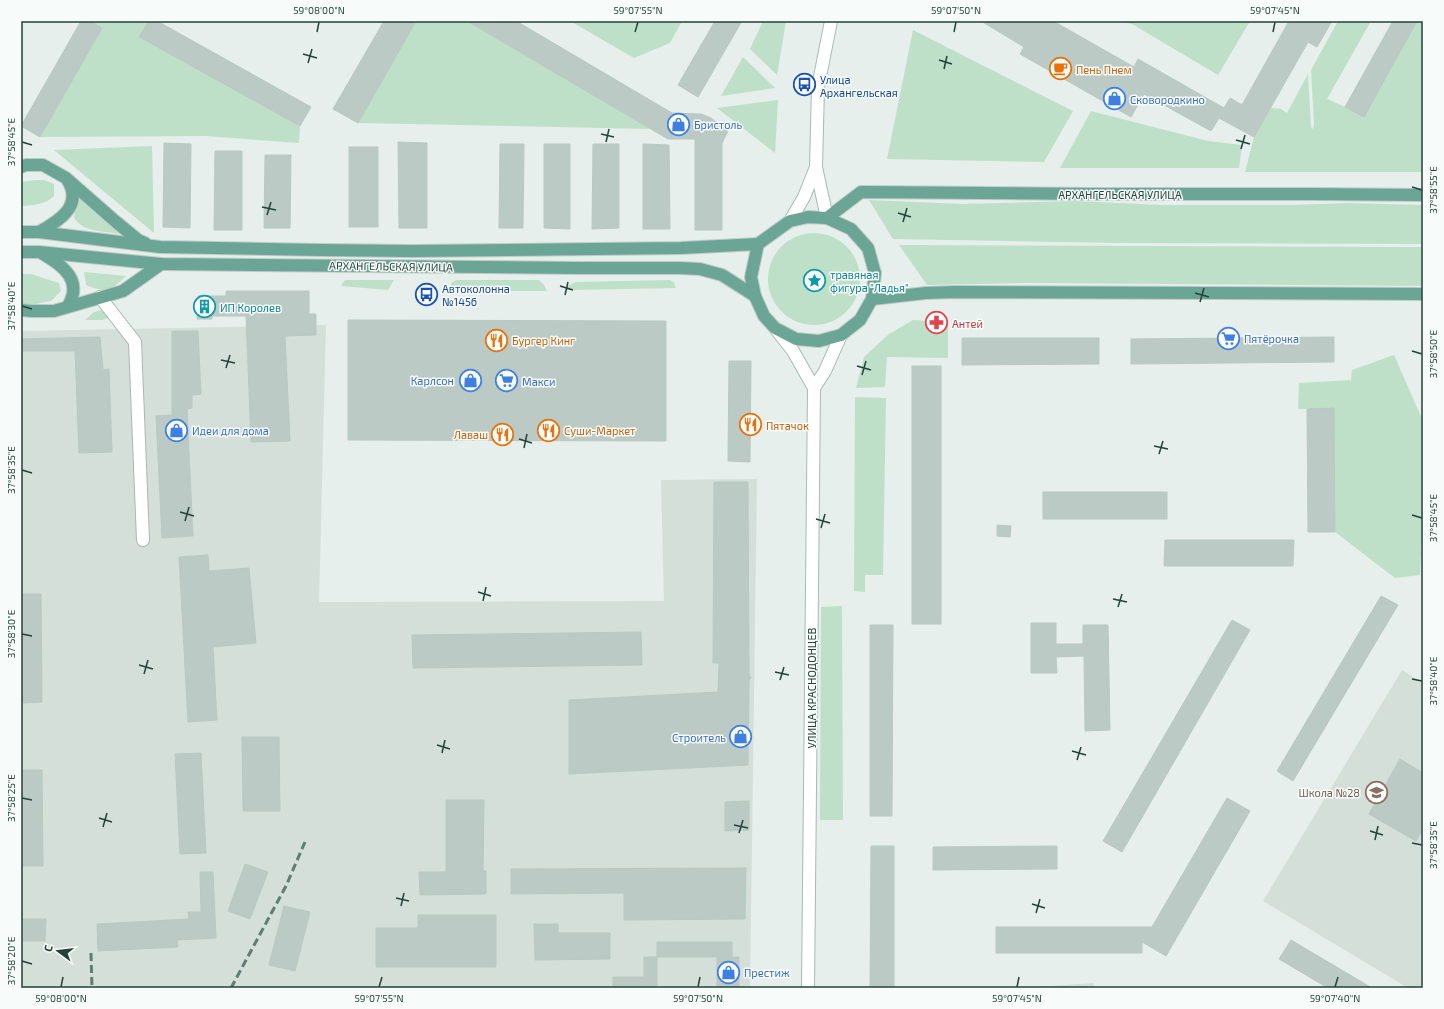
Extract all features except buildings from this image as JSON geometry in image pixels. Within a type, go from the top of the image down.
[{"type":"main road","points":[[827,218],[816,167],[818,87],[831,21]]},
{"type":"main road","points":[[21,167],[26,165],[43,165],[66,178],[138,240],[160,247]]},
{"type":"main road","points":[[790,221],[804,197],[816,167]]},
{"type":"main road","points":[[39,232],[54,224],[64,216],[70,206],[72,191],[66,178]]},
{"type":"main road","name":"АРХАНГЕЛЬСКАЯ УЛИЦА","points":[[827,218],[861,192],[1423,195]]},
{"type":"main road","points":[[808,217],[827,218],[851,229],[868,248],[875,273],[872,299],[860,320],[841,335],[818,341],[796,339],[775,328],[764,316],[755,296],[751,277],[758,244],[790,221],[808,217]]},
{"type":"main road","name":"АРХАНГЕЛЬСКАЯ УЛИЦА","points":[[21,232],[39,232],[160,247],[412,251],[681,248],[758,244]]},
{"type":"main road","name":"АРХАНГЕЛЬСКАЯ УЛИЦА","points":[[21,252],[39,252],[161,264],[700,269],[722,275],[755,296]]},
{"type":"main road","points":[[39,252],[59,262],[68,271],[74,289],[72,299],[68,306]]},
{"type":"main road","points":[[21,310],[54,310],[123,291],[161,264]]},
{"type":"main road","points":[[872,299],[926,293],[955,292],[1423,294]]},
{"type":"main road","points":[[100,297],[135,342],[143,540]]},
{"type":"main road","name":"УЛИЦА КРАСНОДОНЦЕВ","points":[[775,328],[794,351],[814,388],[808,988]]},
{"type":"main road","points":[[814,388],[825,371],[841,335]]},
{"type":"shaded area","points":[[326,325],[319,602],[664,601],[661,480],[757,479],[750,988],[21,988],[21,331]]},
{"type":"shaded area","name":"Школа №28","points":[[1402,670],[1423,683],[1423,988],[1408,988],[1263,901]]},
{"type":"shaded area","points":[[1094,983],[1093,988],[1020,988]]},
{"type":"green space","points":[[90,21],[149,21],[140,38],[300,126],[299,143],[205,136],[40,137],[102,28]]},
{"type":"green space","points":[[416,21],[467,21],[652,129],[358,123]]},
{"type":"green space","points":[[570,21],[682,21],[670,43],[634,58]]},
{"type":"green space","points":[[763,21],[786,21],[777,75],[750,49]]},
{"type":"green space","points":[[1116,21],[1250,21],[1218,75],[1132,24]]},
{"type":"green space","points":[[1338,21],[1371,21],[1327,99],[1364,117],[1417,21],[1423,21],[1423,172],[1245,172],[1254,137],[1271,108],[1281,109],[1287,113],[1308,74],[1311,127],[1313,129],[1314,123],[1311,70]]},
{"type":"green space","points":[[913,30],[1073,111],[1044,162],[887,159]]},
{"type":"green space","points":[[743,57],[775,88],[721,96]]},
{"type":"green space","points":[[778,100],[775,153],[717,108]]},
{"type":"green space","points":[[1091,111],[1208,141],[1242,145],[1239,168],[1060,168]]},
{"type":"green space","points":[[152,146],[154,233],[54,150]]},
{"type":"green space","points":[[45,180],[54,184],[54,196],[43,203],[21,206],[21,182]]},
{"type":"green space","points":[[79,196],[119,234],[87,228],[77,222],[74,217]]},
{"type":"green space","points":[[869,200],[962,204],[1075,201],[1161,205],[1292,205],[1347,203],[1423,205],[1423,244],[1119,243],[893,239]]},
{"type":"green space","points":[[814,233],[832,237],[846,247],[856,261],[860,279],[856,297],[846,311],[832,321],[814,325],[796,321],[782,311],[772,297],[768,279],[772,261],[782,247],[796,237]]},
{"type":"green space","points":[[899,245],[1423,247],[1423,286],[1029,283],[927,285]]},
{"type":"green space","points":[[84,272],[126,276],[116,285],[104,290],[86,285]]},
{"type":"green space","points":[[21,274],[31,274],[59,283],[61,291],[51,301],[30,305],[21,304]]},
{"type":"green space","points":[[345,280],[394,280],[388,290],[341,286]]},
{"type":"green space","points":[[456,280],[539,280],[547,291],[451,291],[451,283]]},
{"type":"green space","points":[[670,280],[674,283],[676,288],[566,290],[568,286],[575,282]]},
{"type":"green space","points":[[102,310],[109,318],[102,320],[85,320],[94,312]]},
{"type":"green space","points":[[913,320],[948,322],[948,358],[887,357],[885,387],[856,388],[864,357],[889,334]]},
{"type":"green space","points":[[1394,355],[1423,421],[1423,514],[1420,575],[1395,578],[1335,532],[1334,409],[1298,409],[1299,383],[1351,380],[1352,370]]},
{"type":"green space","points":[[855,397],[886,398],[883,575],[865,575],[865,592],[854,591]]},
{"type":"green space","points":[[842,606],[843,820],[820,820],[821,607]]},
{"type":"railway","points":[[231,988],[286,886],[305,842]]},
{"type":"railway","points":[[91,953],[92,988]]},
{"type":"place","name":"Пень Пнем","points":[[1061,69]]},
{"type":"place","name":"Улица Архангельская","points":[[804,85]]},
{"type":"place","name":"Сковородкино","points":[[1115,99]]},
{"type":"place","name":"Бристоль","points":[[678,124]]},
{"type":"place","name":"травяная фигура \"Ладья\"","points":[[814,280]]},
{"type":"place","name":"Автоколонна №1456","points":[[426,294]]},
{"type":"place","name":"ИП Королев","points":[[205,307]]},
{"type":"place","name":"Антей","points":[[936,323]]},
{"type":"place","name":"Пятёрочка","points":[[1229,338]]},
{"type":"place","name":"Бургер Кинг","points":[[496,340]]},
{"type":"place","name":"Карлсон","points":[[470,380]]},
{"type":"place","name":"Макси","points":[[507,381]]},
{"type":"place","name":"Пятачок","points":[[751,425]]},
{"type":"place","name":"Идеи для дома","points":[[176,430]]},
{"type":"place","name":"Суши-Маркет","points":[[548,430]]},
{"type":"place","name":"Лаваш","points":[[503,434]]},
{"type":"place","name":"Строитель","points":[[741,737]]},
{"type":"place","name":"Школа №28","points":[[1376,792]]},
{"type":"place","name":"Престиж","points":[[728,972]]}]
